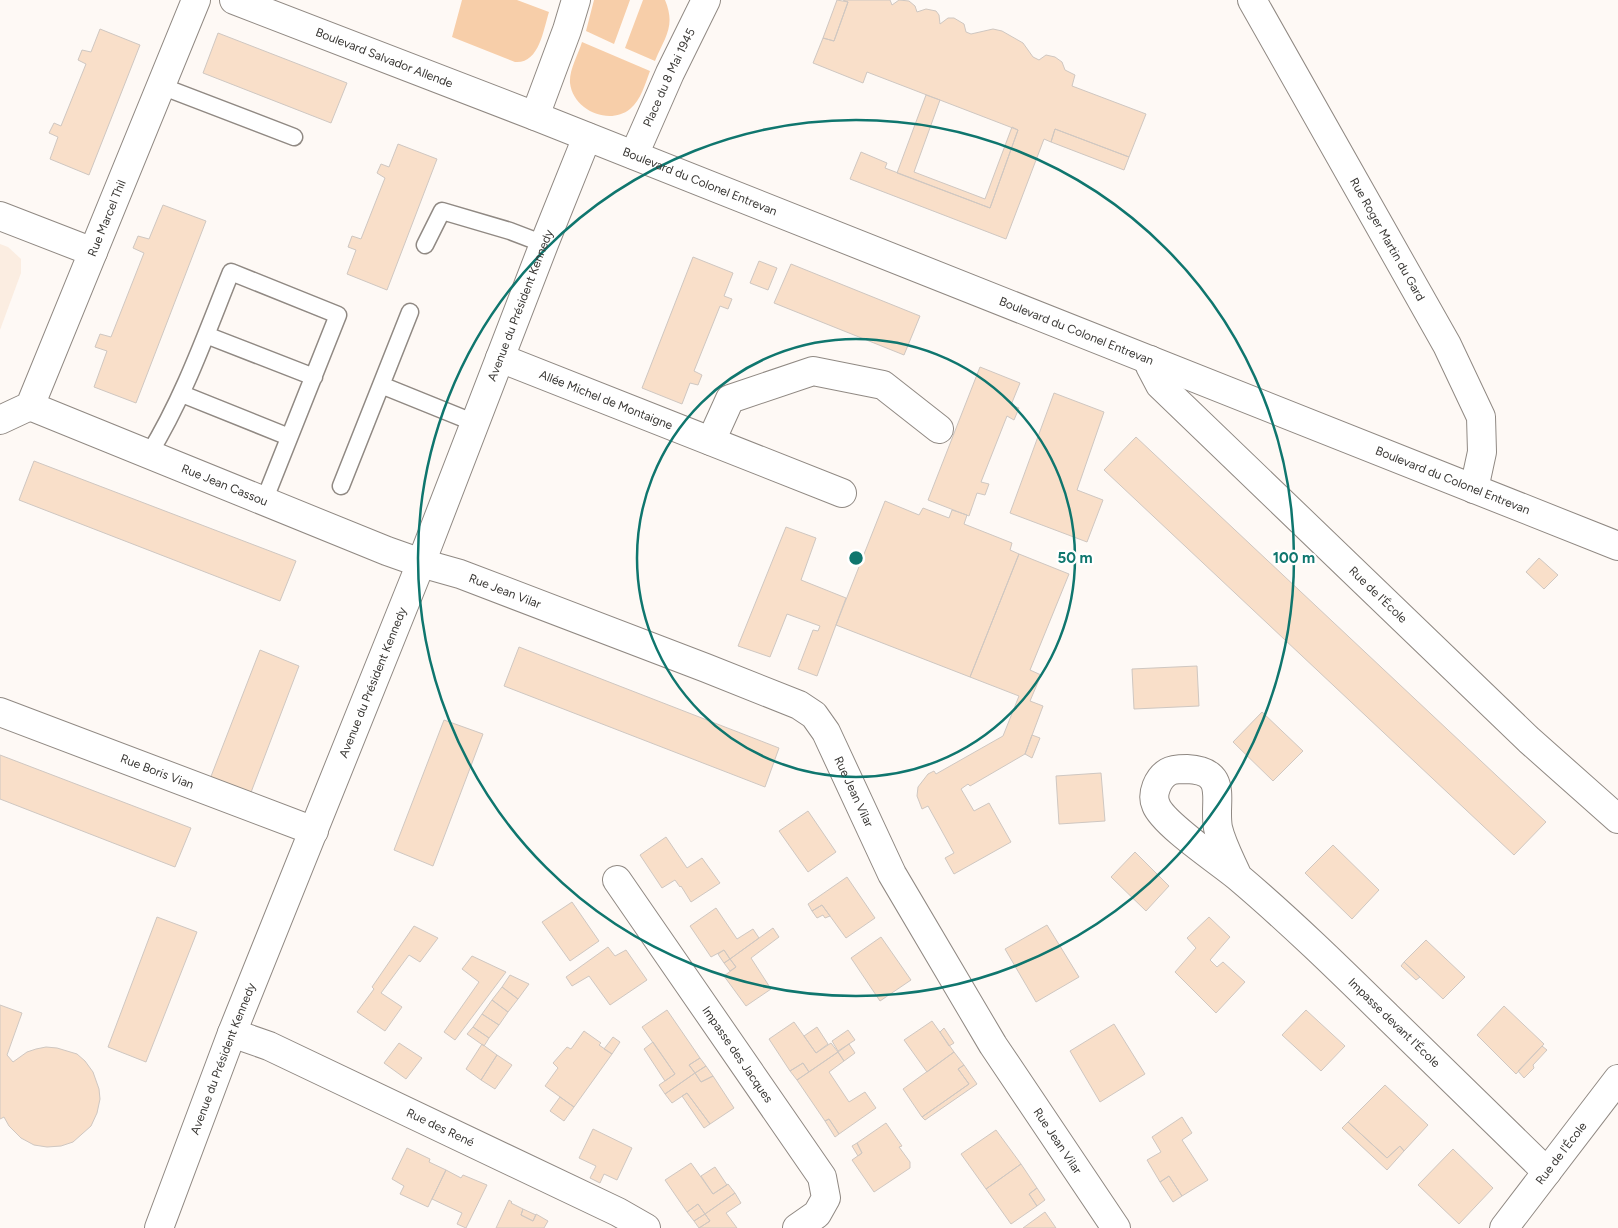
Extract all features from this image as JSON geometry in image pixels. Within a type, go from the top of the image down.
[{"type":"street","name":"Rue Marcel Thil","points":[[30,406],[196,0]]},
{"type":"street","name":"Boulevard Salvador Allende","points":[[234,0],[535,116]]},
{"type":"street","points":[[535,116],[568,30],[576,0]]},
{"type":"street","name":"Place du 8 Mai 1945","points":[[634,155],[670,73],[706,0]]},
{"type":"street","name":"Rue Roger Martin du Gard","points":[[1252,0],[1447,345],[1481,417],[1482,452],[1474,489]]},
{"type":"street","name":"Boulevard du Colonel Entrevan","points":[[535,116],[1618,546]]},
{"type":"street","name":"Avenue du Président Kennedy","points":[[159,1228],[232,1034],[421,563],[587,137]]},
{"type":"street","points":[[0,216],[93,252]]},
{"type":"street","name":"Allée Michel de Montaigne","points":[[500,358],[842,493]]},
{"type":"street","name":"Rue de l'École","points":[[1150,360],[1150,366],[1160,385],[1529,740],[1618,820]]},
{"type":"street","points":[[711,441],[730,399],[813,371],[884,385],[939,429]]},
{"type":"street","points":[[0,420],[30,406]]},
{"type":"street","name":"Rue Jean Cassou","points":[[30,406],[387,551],[421,563]]},
{"type":"street","name":"Rue Jean Vilar","points":[[421,563],[460,574],[696,664],[799,705],[814,716],[826,732],[892,874],[993,1045],[1116,1228]]},
{"type":"street","name":"Rue Boris Vian","points":[[0,712],[314,831]]},
{"type":"street","name":"Impasse devant l'École","points":[[1238,877],[1343,973],[1547,1172]]},
{"type":"street","name":"Impasse des Jacques","points":[[618,880],[822,1177],[826,1198],[817,1214],[797,1228]]},
{"type":"street","name":"Rue des René","points":[[232,1034],[269,1046],[618,1212],[646,1228]]},
{"type":"street","name":"Rue de l'École","points":[[1504,1228],[1618,1078]]},
{"type":"lane","points":[[161,86],[294,137]]},
{"type":"lane","points":[[425,245],[442,211],[510,231],[544,244]]},
{"type":"lane","points":[[150,454],[182,394],[231,272],[338,315],[264,501]]},
{"type":"lane","points":[[341,486],[410,312]]},
{"type":"lane","points":[[206,335],[314,376]]},
{"type":"lane","points":[[381,385],[475,423]]},
{"type":"lane","points":[[182,394],[289,437]]},
{"type":"shaded area","points":[[462,0],[517,0],[549,12],[542,37],[535,52],[530,58],[515,62],[452,37]]},
{"type":"shaded area","points":[[594,0],[630,0],[614,44],[586,31]]},
{"type":"shaded area","points":[[643,0],[665,0],[668,9],[668,31],[655,61],[625,48]]},
{"type":"shaded area","points":[[582,42],[650,71],[640,96],[630,109],[622,114],[603,115],[585,108],[578,101],[573,93],[570,78]]},
{"type":"shaded area","points":[[0,244],[8,247],[21,259],[21,273],[0,330]]},
{"type":"building","points":[[837,0],[848,2],[834,41],[823,38]]},
{"type":"building","points":[[843,0],[890,0],[892,5],[899,0],[909,1],[915,6],[917,12],[926,9],[936,11],[939,15],[940,24],[948,18],[954,18],[964,24],[966,32],[971,34],[993,29],[1002,31],[1023,43],[1033,57],[1039,60],[1046,55],[1055,57],[1062,62],[1065,70],[1075,75],[1072,86],[1146,114],[1129,157],[1055,129],[1051,142],[1044,139],[1006,239],[850,179],[861,152],[887,163],[885,168],[990,208],[1018,130],[867,72],[863,83],[813,63],[823,38],[834,41],[848,2]]},
{"type":"building","points":[[100,29],[140,45],[89,175],[50,159],[58,137],[49,133],[54,123],[61,126],[86,64],[78,60],[82,50],[91,52]]},
{"type":"building","points":[[218,33],[347,83],[331,123],[203,73]]},
{"type":"building","points":[[926,95],[940,100],[914,172],[985,199],[1012,127],[1018,130],[990,208],[897,173]]},
{"type":"building","points":[[1055,129],[1129,157],[1124,170],[1051,142]]},
{"type":"building","points":[[398,144],[437,159],[387,290],[347,274],[356,250],[348,247],[352,236],[361,239],[385,178],[377,173],[381,164],[389,167]]},
{"type":"building","points":[[163,205],[206,221],[136,403],[94,387],[107,351],[95,347],[100,334],[111,337],[144,253],[133,248],[138,236],[149,239]]},
{"type":"building","points":[[693,257],[733,273],[724,296],[732,299],[728,309],[720,306],[694,371],[702,375],[698,385],[690,383],[682,404],[642,388]]},
{"type":"building","points":[[759,261],[777,268],[768,290],[750,283]]},
{"type":"building","points":[[791,264],[920,316],[904,355],[774,303]]},
{"type":"building","points":[[980,367],[1020,383],[1011,405],[1019,408],[1014,420],[1007,416],[981,482],[989,484],[985,495],[977,493],[969,516],[928,500]]},
{"type":"building","points":[[1054,393],[1104,412],[1077,490],[1103,500],[1087,542],[1010,513]]},
{"type":"building","points":[[1136,437],[1546,822],[1514,855],[1104,470]]},
{"type":"building","points":[[34,461],[296,561],[280,601],[19,500]]},
{"type":"building","points":[[885,501],[919,515],[923,508],[949,518],[952,510],[967,515],[964,524],[1012,543],[1010,550],[1019,554],[970,677],[836,625]]},
{"type":"building","points":[[786,527],[816,538],[801,580],[846,598],[817,676],[798,669],[813,630],[818,631],[820,626],[787,614],[770,657],[738,646]]},
{"type":"building","points":[[1019,554],[1069,574],[1030,670],[1041,675],[1030,701],[1043,706],[1025,754],[970,786],[968,784],[961,789],[974,811],[989,803],[1011,842],[954,874],[945,858],[954,853],[928,806],[922,809],[917,796],[918,787],[928,774],[934,771],[936,774],[1003,736],[1019,696],[970,677]]},
{"type":"building","points":[[1539,558],[1558,575],[1544,589],[1526,572]]},
{"type":"building","points":[[519,647],[779,748],[765,787],[504,686]]},
{"type":"building","points":[[260,650],[299,666],[250,795],[210,779]]},
{"type":"building","points":[[1197,666],[1199,706],[1134,709],[1132,669]]},
{"type":"building","points":[[1262,712],[1303,751],[1273,781],[1233,742]]},
{"type":"building","points":[[444,720],[483,734],[433,866],[394,850]]},
{"type":"building","points":[[1032,735],[1040,738],[1032,758],[1025,754]]},
{"type":"building","points":[[0,755],[191,828],[175,867],[0,799]]},
{"type":"building","points":[[1101,773],[1105,821],[1059,824],[1056,776]]},
{"type":"building","points":[[808,811],[836,852],[808,872],[779,831]]},
{"type":"building","points":[[666,837],[687,868],[702,858],[720,883],[691,902],[675,880],[662,888],[640,855]]},
{"type":"building","points":[[1333,845],[1379,890],[1352,919],[1305,873]]},
{"type":"building","points":[[1135,852],[1169,886],[1146,911],[1111,877]]},
{"type":"building","points":[[847,877],[875,918],[846,938],[822,905],[812,911],[808,904]]},
{"type":"building","points":[[572,902],[599,941],[570,961],[542,922]]},
{"type":"building","points":[[822,905],[830,916],[825,918],[823,915],[817,918],[812,911]]},
{"type":"building","points":[[716,908],[737,939],[753,929],[759,938],[730,959],[724,950],[711,957],[690,926]]},
{"type":"building","points":[[157,917],[197,932],[146,1062],[108,1047]]},
{"type":"building","points":[[1209,917],[1230,937],[1210,960],[1217,967],[1223,962],[1245,982],[1216,1013],[1175,972],[1196,948],[1187,938]]},
{"type":"building","points":[[1047,925],[1079,977],[1036,1002],[1005,949]]},
{"type":"building","points":[[414,926],[438,938],[420,962],[409,955],[381,993],[402,1007],[385,1031],[357,1012]]},
{"type":"building","points":[[773,928],[779,937],[751,958],[771,989],[746,1006],[724,976],[736,967],[730,959]]},
{"type":"building","points":[[881,937],[911,980],[880,1001],[851,958]]},
{"type":"building","points":[[1426,940],[1465,977],[1443,999],[1404,962]]},
{"type":"building","points":[[608,947],[615,956],[626,950],[647,980],[610,1005],[589,976],[572,986],[566,977]]},
{"type":"building","points":[[724,950],[730,959],[724,963],[718,954]]},
{"type":"building","points":[[472,956],[506,972],[455,1040],[444,1032],[479,982],[462,969]]},
{"type":"building","points":[[730,959],[736,967],[730,971],[724,963]]},
{"type":"building","points":[[1404,962],[1420,977],[1416,980],[1401,966]]},
{"type":"building","points":[[510,975],[529,984],[518,999],[502,987]]},
{"type":"building","points":[[502,987],[518,999],[508,1012],[492,1000]]},
{"type":"building","points":[[492,1000],[508,1012],[499,1025],[482,1014]]},
{"type":"building","points":[[0,1005],[22,1013],[7,1055],[13,1062],[27,1052],[36,1049],[46,1047],[57,1048],[77,1054],[93,1072],[99,1089],[100,1099],[97,1113],[91,1126],[73,1142],[61,1146],[47,1147],[34,1145],[21,1138],[9,1126],[4,1117],[0,1119]]},
{"type":"building","points":[[1504,1006],[1544,1044],[1516,1074],[1477,1035]]},
{"type":"building","points":[[667,1010],[700,1058],[689,1065],[695,1073],[665,1094],[659,1085],[675,1074],[642,1027]]},
{"type":"building","points":[[1306,1010],[1345,1046],[1321,1071],[1282,1035]]},
{"type":"building","points":[[482,1014],[499,1025],[489,1038],[473,1027]]},
{"type":"building","points":[[932,1021],[954,1052],[927,1072],[904,1040]]},
{"type":"building","points":[[794,1022],[816,1053],[831,1043],[838,1052],[809,1072],[803,1063],[790,1071],[769,1039]]},
{"type":"building","points":[[1114,1024],[1145,1074],[1100,1102],[1070,1051]]},
{"type":"building","points":[[473,1027],[489,1038],[484,1046],[467,1034]]},
{"type":"building","points":[[817,1027],[828,1044],[816,1053],[804,1036]]},
{"type":"building","points":[[944,1028],[954,1043],[949,1046],[940,1032]]},
{"type":"building","points":[[848,1030],[855,1040],[838,1051],[832,1041]]},
{"type":"building","points":[[584,1031],[601,1043],[599,1045],[612,1054],[574,1107],[545,1086],[558,1068],[553,1063],[567,1047],[571,1049]]},
{"type":"building","points":[[613,1037],[620,1042],[612,1054],[604,1049]]},
{"type":"building","points":[[653,1042],[675,1074],[665,1081],[644,1049]]},
{"type":"building","points":[[399,1043],[422,1058],[406,1079],[384,1063]]},
{"type":"building","points":[[482,1044],[497,1055],[481,1080],[466,1069]]},
{"type":"building","points":[[849,1044],[855,1053],[844,1061],[838,1052]]},
{"type":"building","points":[[1542,1046],[1547,1050],[1524,1078],[1518,1071]]},
{"type":"building","points":[[838,1052],[844,1061],[829,1072],[849,1102],[865,1092],[876,1108],[839,1134],[829,1119],[825,1121],[797,1080]]},
{"type":"building","points":[[954,1052],[964,1065],[958,1069],[969,1084],[922,1117],[903,1089]]},
{"type":"building","points":[[497,1055],[512,1065],[495,1089],[481,1080]]},
{"type":"building","points":[[700,1058],[706,1066],[695,1073],[689,1065]]},
{"type":"building","points":[[803,1063],[809,1072],[797,1080],[790,1071]]},
{"type":"building","points":[[964,1065],[977,1084],[925,1120],[922,1117],[969,1084],[958,1069]]},
{"type":"building","points":[[706,1066],[713,1076],[701,1082],[695,1073]]},
{"type":"building","points":[[695,1073],[701,1082],[713,1076],[734,1108],[710,1124],[687,1093],[672,1103],[665,1094]]},
{"type":"building","points":[[1385,1085],[1428,1125],[1404,1151],[1400,1146],[1387,1158],[1348,1122]]},
{"type":"building","points":[[687,1093],[710,1124],[704,1128],[682,1096]]},
{"type":"building","points":[[560,1097],[574,1107],[564,1121],[550,1111]]},
{"type":"building","points":[[1182,1117],[1192,1133],[1182,1140],[1208,1180],[1182,1196],[1169,1176],[1160,1182],[1147,1160],[1161,1152],[1152,1137]]},
{"type":"building","points":[[829,1119],[839,1134],[835,1137],[825,1121]]},
{"type":"building","points":[[1348,1122],[1387,1158],[1400,1146],[1404,1151],[1387,1170],[1342,1128]]},
{"type":"building","points":[[886,1123],[902,1146],[899,1147],[910,1162],[910,1168],[874,1192],[852,1160],[862,1153],[857,1143]]},
{"type":"building","points":[[593,1129],[632,1148],[617,1180],[604,1174],[600,1183],[590,1178],[596,1166],[579,1158]]},
{"type":"building","points":[[996,1130],[1021,1164],[986,1189],[961,1154]]},
{"type":"building","points":[[857,1143],[862,1153],[858,1156],[852,1146]]},
{"type":"building","points":[[407,1148],[430,1159],[429,1162],[446,1170],[428,1207],[400,1194],[404,1186],[392,1179]]},
{"type":"building","points":[[1453,1149],[1493,1188],[1459,1224],[1418,1185]]},
{"type":"building","points":[[691,1163],[713,1194],[728,1184],[735,1193],[705,1214],[698,1204],[687,1212],[665,1180]]},
{"type":"building","points":[[1021,1164],[1037,1188],[1029,1194],[1037,1206],[1011,1224],[986,1189]]},
{"type":"building","points":[[715,1167],[727,1185],[713,1194],[701,1176]]},
{"type":"building","points":[[446,1170],[461,1178],[463,1175],[487,1185],[466,1228],[457,1224],[462,1213],[432,1199]]},
{"type":"building","points":[[1169,1176],[1182,1196],[1173,1202],[1160,1182]]},
{"type":"building","points":[[1037,1188],[1045,1200],[1037,1206],[1029,1194]]},
{"type":"building","points":[[735,1193],[741,1203],[726,1213],[737,1228],[699,1228],[710,1221],[705,1214]]},
{"type":"building","points":[[509,1200],[523,1209],[521,1215],[533,1221],[536,1214],[548,1221],[544,1228],[496,1228]]},
{"type":"building","points":[[698,1204],[705,1214],[694,1221],[687,1212]]},
{"type":"building","points":[[523,1209],[536,1215],[533,1221],[521,1215]]},
{"type":"building","points":[[1045,1212],[1056,1228],[1023,1228]]},
{"type":"building","points":[[705,1214],[710,1221],[699,1228],[694,1221]]}]
